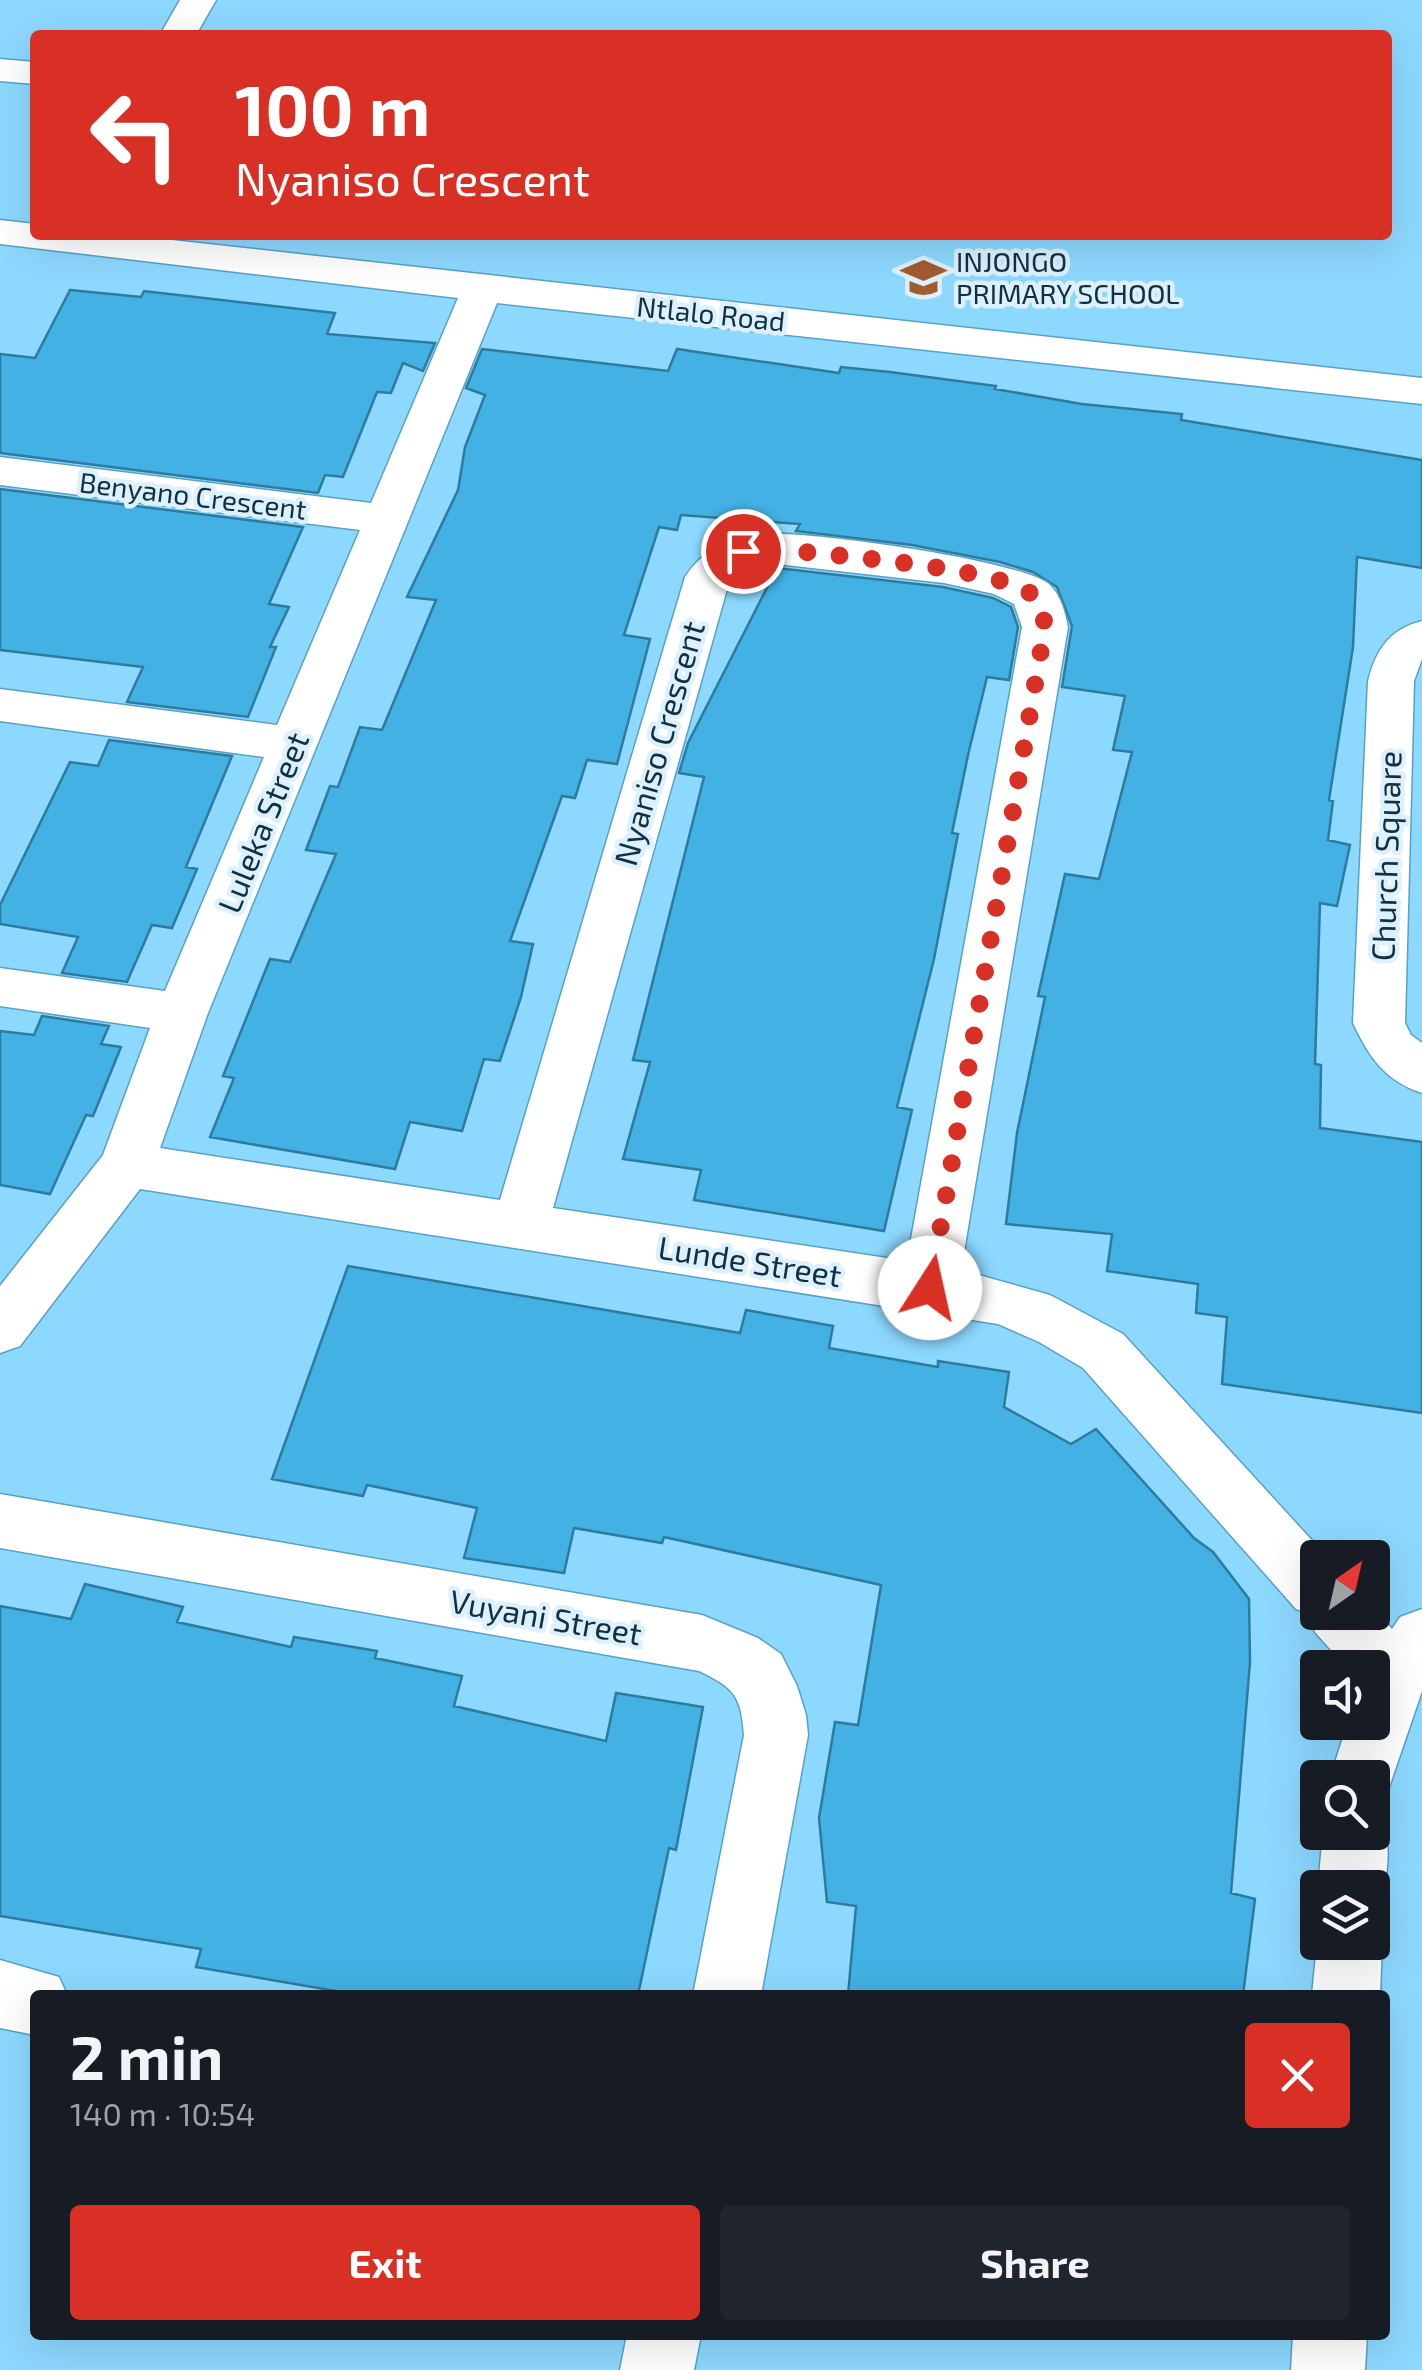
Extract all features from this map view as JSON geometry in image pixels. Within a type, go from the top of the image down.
[{"type":"street","points":[[181,30],[198,0]]},
{"type":"street","points":[[0,70],[30,73]]},
{"type":"street","name":"Ntlalo Road","points":[[0,232],[30,234]]},
{"type":"street","name":"Ntlalo Road","points":[[86,240],[482,289],[1422,391]]},
{"type":"street","name":"Luleka Street","points":[[1,1326],[127,1165],[182,1013],[482,289]]},
{"type":"street","name":"Benyano Crescent","points":[[0,471],[386,518]]},
{"type":"street","name":"Nyaniso Crescent","points":[[520,1225],[708,577],[724,560],[743,551],[768,548],[989,577],[1032,594],[1042,608],[1045,627],[930,1288]]},
{"type":"street","name":"Church Square","points":[[1422,636],[1408,643],[1396,659],[1391,681],[1379,1023],[1392,1049],[1422,1072]]},
{"type":"street","points":[[0,705],[294,744]]},
{"type":"street","points":[[0,986],[182,1013]]},
{"type":"street","name":"Lunde Street","points":[[127,1165],[930,1288],[1020,1306],[1064,1324],[1103,1352],[1300,1570]]},
{"type":"street","name":"Vuyani Street","points":[[0,1522],[702,1643],[738,1657],[762,1677],[774,1698],[776,1735],[728,1990]]},
{"type":"street","points":[[1366,1630],[1408,1657],[1369,1760]]},
{"type":"street","points":[[1346,1990],[1347,1960]]},
{"type":"street","points":[[0,1994],[30,2000]]},
{"type":"street","points":[[657,2370],[663,2340]]},
{"type":"street","points":[[1328,2370],[1330,2340]]},
{"type":"building","points":[[70,290],[141,297],[144,291],[335,313],[327,334],[435,343],[423,371],[403,363],[391,393],[377,392],[343,477],[325,475],[318,493],[0,453],[0,354],[35,358]]},
{"type":"building","points":[[482,349],[668,371],[677,349],[839,373],[841,367],[890,372],[996,386],[995,389],[1082,404],[1182,414],[1181,420],[1422,460],[1422,568],[1357,557],[1353,647],[1329,800],[1333,801],[1328,840],[1350,845],[1337,906],[1320,903],[1315,1064],[1321,1065],[1320,1128],[1422,1142],[1422,1413],[1222,1384],[1227,1317],[1196,1313],[1198,1284],[1107,1271],[1112,1234],[1006,1224],[1017,1133],[1045,997],[1038,996],[1065,874],[1099,879],[1132,752],[1113,750],[1125,696],[1062,687],[1072,626],[1057,587],[1033,572],[1000,562],[912,545],[796,531],[800,524],[681,515],[677,530],[659,527],[624,635],[650,639],[617,764],[587,760],[575,798],[562,796],[510,941],[533,944],[521,997],[500,1061],[484,1059],[462,1131],[410,1122],[395,1169],[210,1137],[234,1078],[223,1076],[270,959],[290,962],[336,854],[306,850],[330,786],[338,787],[360,727],[382,730],[436,600],[407,597],[458,490],[465,447],[485,395],[466,388]]},
{"type":"building","points":[[0,489],[303,527],[269,604],[289,607],[270,647],[276,647],[248,717],[127,702],[143,667],[0,650]]},
{"type":"building","points":[[777,568],[943,587],[993,598],[1011,607],[1018,627],[1009,680],[987,677],[968,755],[952,833],[958,834],[934,959],[897,1107],[912,1110],[884,1231],[694,1200],[701,1170],[623,1159],[650,1062],[633,1060],[704,777],[679,773],[688,743]]},
{"type":"building","points":[[109,740],[232,756],[186,867],[197,869],[172,928],[152,925],[127,982],[62,973],[78,937],[0,924],[0,905],[70,762],[98,766]]},
{"type":"building","points":[[42,1016],[109,1026],[101,1044],[121,1047],[93,1116],[86,1115],[50,1194],[0,1185],[0,1031],[34,1035]]},
{"type":"building","points":[[348,1266],[740,1333],[746,1310],[833,1326],[829,1348],[938,1367],[938,1361],[1009,1372],[1004,1407],[1071,1444],[1096,1429],[1194,1538],[1213,1552],[1249,1599],[1250,1662],[1231,1893],[1255,1899],[1244,1990],[848,1990],[856,1906],[827,1902],[819,1818],[835,1722],[858,1725],[881,1585],[664,1537],[662,1543],[574,1528],[564,1573],[464,1558],[477,1508],[367,1485],[363,1496],[272,1479]]},
{"type":"building","points":[[85,1584],[183,1607],[177,1622],[291,1647],[294,1637],[377,1651],[375,1658],[462,1676],[454,1706],[606,1741],[616,1693],[703,1707],[676,1850],[669,1848],[639,1990],[330,1990],[196,1967],[201,1949],[0,1916],[0,1606],[71,1619]]},
{"type":"place","name":"INJONGO PRIMARY SCHOOL","points":[[923,277]]},
{"type":"route","points":[[743,551],[768,548],[989,577],[1032,594],[1042,608],[1045,627],[930,1288]]}]
